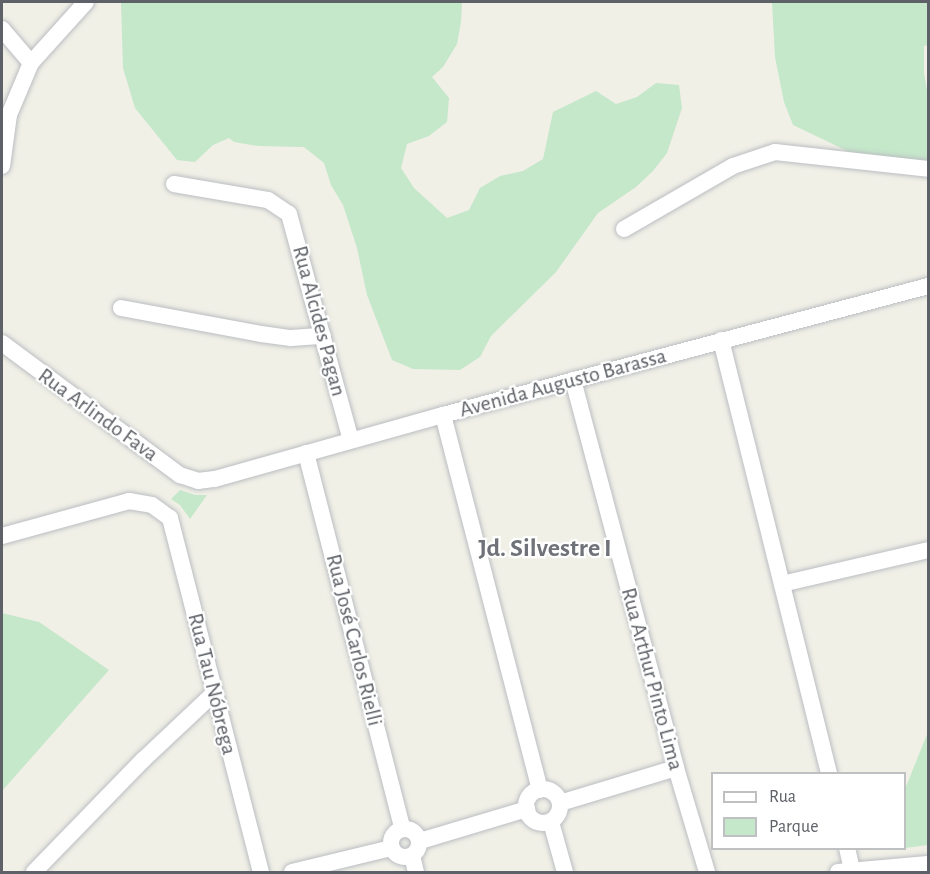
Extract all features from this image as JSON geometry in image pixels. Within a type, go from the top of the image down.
[{"type":"street","points":[[2,166],[9,115],[31,63],[86,2]]},
{"type":"street","points":[[2,29],[31,63]]},
{"type":"street","points":[[624,229],[733,166],[775,152],[928,169]]},
{"type":"street","name":"Rua Alcides Pagan","points":[[174,184],[268,200],[289,214],[351,440]]},
{"type":"street","name":"Avenida Augusto Barassa","points":[[198,481],[215,479],[443,415],[928,286]]},
{"type":"street","points":[[121,308],[261,334],[291,338],[323,336]]},
{"type":"street","points":[[721,340],[829,772]]},
{"type":"street","name":"Rua Arlindo Fava","points":[[2,343],[180,475],[198,481]]},
{"type":"street","name":"Rua Arthur Pinto Lima","points":[[573,380],[676,768],[707,873]]},
{"type":"street","points":[[443,415],[540,790]]},
{"type":"street","name":"Rua José Carlos Rielli","points":[[306,453],[402,828]]},
{"type":"street","name":"Rua Tau Nóbrega","points":[[2,536],[129,501],[152,505],[170,518],[261,873]]},
{"type":"street","points":[[782,584],[928,550]]},
{"type":"street","points":[[34,873],[143,760],[214,693]]},
{"type":"street","points":[[560,803],[676,768]]},
{"type":"street","points":[[540,790],[553,792],[560,803],[557,817],[551,822],[539,823],[533,820],[527,809],[530,797],[540,790]]},
{"type":"street","points":[[416,873],[416,848],[417,834],[410,829],[402,828],[392,836],[391,848],[396,855],[404,857],[416,848],[527,809]]},
{"type":"street","points":[[551,822],[565,873]]},
{"type":"street","points":[[292,873],[391,848]]},
{"type":"street","points":[[847,850],[845,871],[928,864]]},
{"type":"green space","points":[[121,2],[462,2],[457,44],[443,67],[432,77],[449,98],[447,122],[429,136],[407,144],[401,168],[414,188],[447,218],[469,210],[480,188],[500,176],[523,171],[543,159],[553,112],[596,91],[616,104],[637,97],[656,83],[679,85],[682,108],[667,153],[653,171],[636,187],[598,213],[556,272],[491,336],[480,357],[460,370],[413,369],[392,360],[367,295],[357,248],[343,205],[331,185],[324,163],[304,147],[258,146],[234,142],[229,138],[213,145],[195,162],[177,160],[135,108],[123,68]]},
{"type":"green space","points":[[772,2],[928,2],[928,45],[924,46],[924,73],[928,96],[928,162],[860,157],[793,125],[784,102],[775,57]]},
{"type":"green space","points":[[180,490],[195,495],[207,495],[190,519],[180,505],[171,499]]},
{"type":"green space","points":[[2,613],[39,622],[109,670],[2,791]]},
{"type":"green space","points":[[928,732],[928,845],[906,848],[906,787]]},
{"type":"district","name":"Jd. Silvestre I","points":[[545,549]]}]
